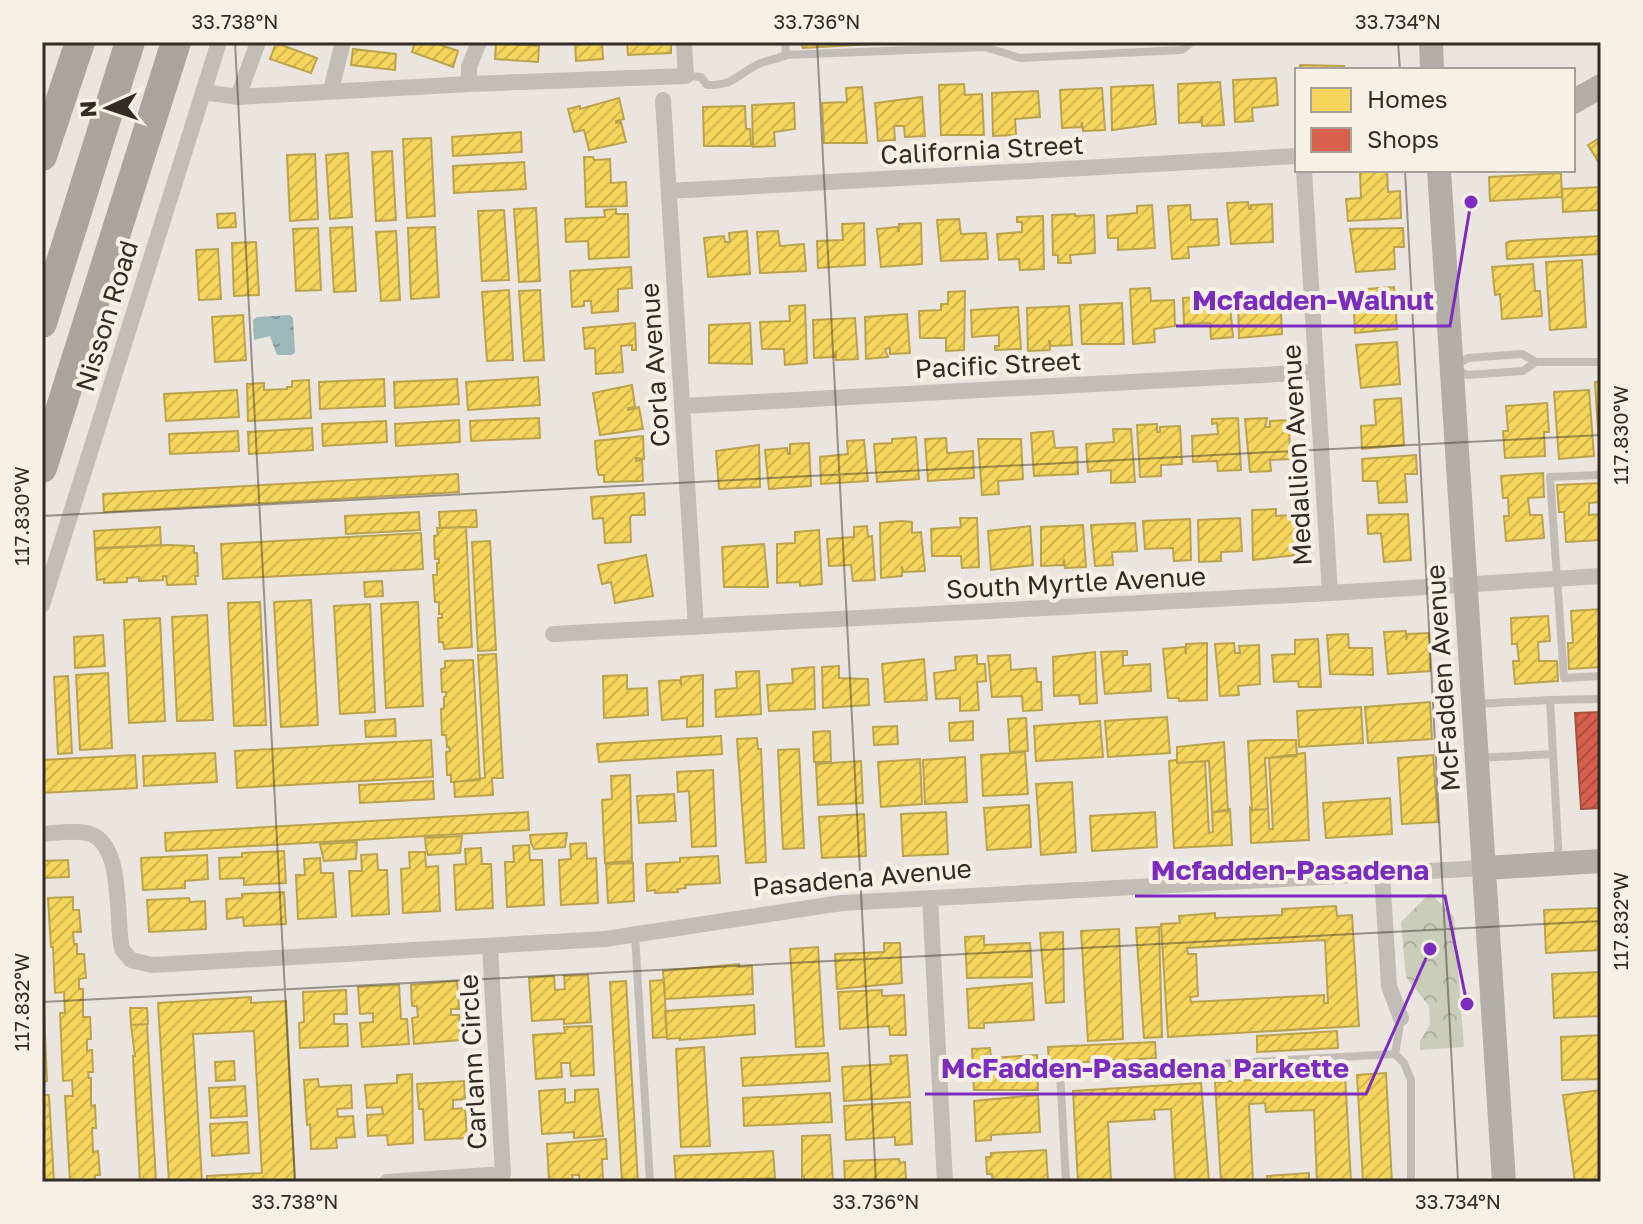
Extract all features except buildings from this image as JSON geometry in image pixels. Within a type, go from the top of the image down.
[{"type":"highway","points":[[42,156],[80,42]]},
{"type":"highway","points":[[42,323],[130,42]]},
{"type":"highway","points":[[102,131],[140,42]]},
{"type":"highway","points":[[42,468],[176,42]]},
{"type":"main road","points":[[1431,42],[1432,68]]},
{"type":"main road","points":[[1575,101],[1601,86]]},
{"type":"main road","name":"McFadden Avenue","points":[[1439,172],[1504,1182]]},
{"type":"main road","name":"Pasadena Avenue","points":[[1484,868],[1601,861]]},
{"type":"street","name":"Nisson Road","points":[[42,605],[219,42]]},
{"type":"street","points":[[238,97],[258,42]]},
{"type":"street","points":[[331,90],[343,42]]},
{"type":"street","points":[[469,84],[469,67],[479,42]]},
{"type":"street","points":[[203,92],[238,97],[331,90],[686,76],[684,42]]},
{"type":"street","name":"Corla Avenue","points":[[663,100],[696,627]]},
{"type":"street","name":"California Street","points":[[669,191],[1295,156]]},
{"type":"street","name":"Medallion Avenue","points":[[1304,172],[1330,593]]},
{"type":"street","name":"Pacific Street","points":[[682,406],[1317,372]]},
{"type":"street","name":"South Myrtle Avenue","points":[[553,634],[1601,576]]},
{"type":"street","name":"Pasadena Avenue","points":[[42,834],[89,833],[104,842],[113,863],[122,949],[131,960],[152,965],[490,947],[635,935],[809,907],[930,898],[1484,868]]},
{"type":"street","points":[[1382,874],[1389,986],[1401,1018]]},
{"type":"street","points":[[930,898],[945,1182]]},
{"type":"street","name":"Carlann Circle","points":[[387,1182],[503,1174],[490,947]]},
{"type":"lane","points":[[785,42],[786,55]]},
{"type":"lane","points":[[686,76],[701,77],[707,85],[716,85],[738,79],[758,64],[786,55],[985,47],[1020,58],[1182,50],[1192,42]]},
{"type":"lane","points":[[1452,368],[1468,358],[1522,354],[1536,362],[1601,362]]},
{"type":"lane","points":[[1452,368],[1467,375],[1523,371],[1536,362]]},
{"type":"lane","points":[[1601,475],[1550,477],[1564,678],[1601,676]]},
{"type":"lane","points":[[1473,704],[1601,699]]},
{"type":"lane","points":[[1550,700],[1559,863]]},
{"type":"lane","points":[[1477,758],[1553,754]]},
{"type":"lane","points":[[635,935],[650,1182]]},
{"type":"lane","points":[[1395,1054],[1401,1018]]},
{"type":"lane","points":[[1066,1182],[1060,1073],[1395,1054],[1404,1063],[1411,1080],[1411,1182]]},
{"type":"green space","points":[[1430,893],[1454,917],[1464,1047],[1420,1050],[1420,1041],[1430,1025],[1429,1006],[1406,977],[1401,922]]},
{"type":"water","points":[[290,315],[293,318],[295,352],[292,355],[277,355],[270,336],[254,340],[253,320],[257,317]]},
{"type":"place","name":"Mcfadden-Walnut","points":[[1471,202]]},
{"type":"place","name":"McFadden-Pasadena Parkette","points":[[1430,949]]},
{"type":"place","name":"Mcfadden-Pasadena","points":[[1467,1004]]}]
